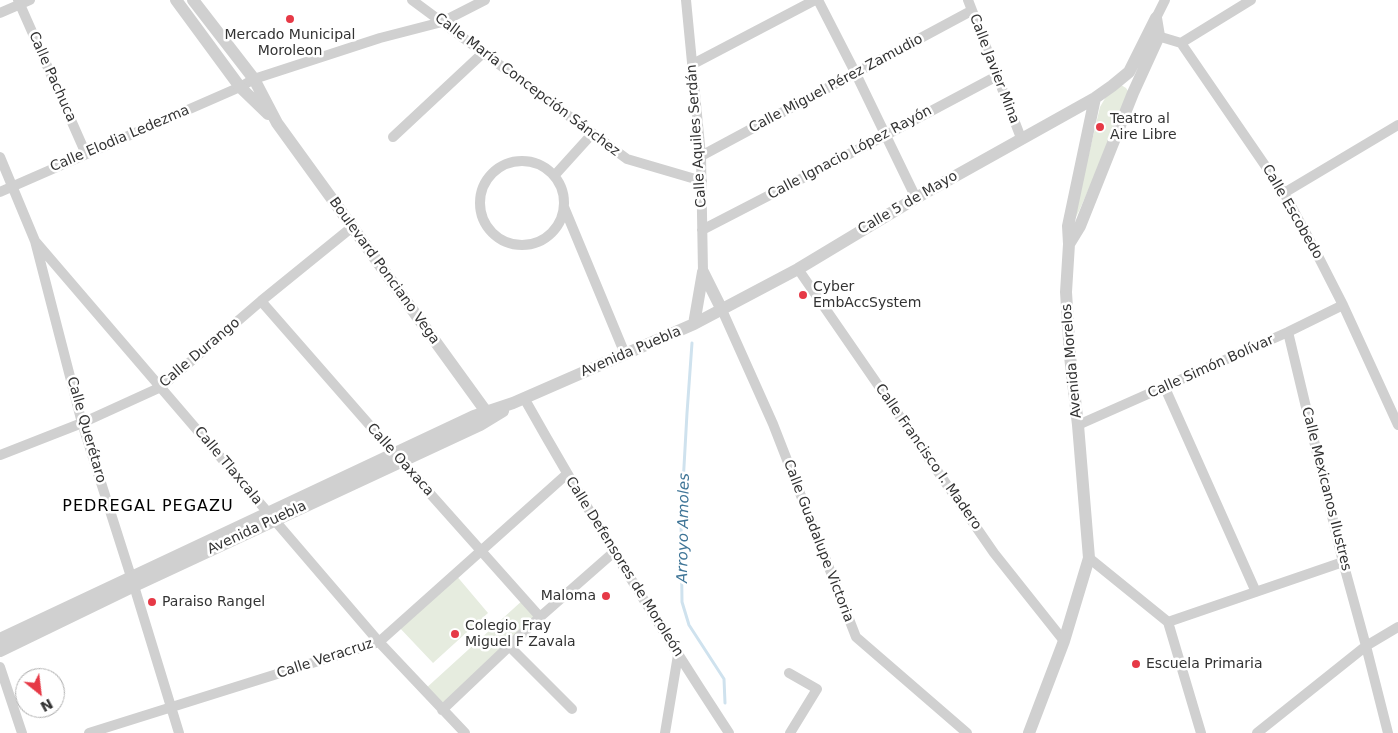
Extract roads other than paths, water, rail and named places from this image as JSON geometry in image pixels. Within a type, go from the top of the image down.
[{"type":"street","name":"Boulevard Ponciano Vega","points":[[176,0],[240,87],[277,123]]},
{"type":"street","name":"Boulevard Ponciano Vega","points":[[193,0],[254,79],[277,123],[488,416]]},
{"type":"street","name":"Calle María Concepción Sánchez","points":[[412,0],[627,160],[702,181]]},
{"type":"street","name":"Calle Elodia Ledezma","points":[[0,192],[240,87],[254,79],[380,38],[442,22],[485,0]]},
{"type":"street","name":"Calle Aquiles Serdán","points":[[686,0],[702,181],[703,272],[694,324]]},
{"type":"street","points":[[693,64],[816,0],[856,74],[916,198]]},
{"type":"street","name":"Calle Javier Mina","points":[[968,0],[1021,138]]},
{"type":"street","points":[[1163,1],[1156,18],[1153,35],[1181,43],[1251,0]]},
{"type":"street","points":[[0,14],[23,1]]},
{"type":"street","name":"Calle Pachuca","points":[[23,1],[86,154]]},
{"type":"street","name":"Calle Miguel Pérez Zamudio","points":[[701,156],[972,12]]},
{"type":"street","name":"Calle 5 de Mayo","points":[[722,310],[798,269],[916,198],[1095,98],[1129,72],[1153,35]]},
{"type":"street","name":"Avenida Morelos","points":[[1029,733],[1064,640],[1089,558],[1078,425],[1070,356],[1066,292],[1069,244],[1080,226],[1133,93],[1153,35]]},
{"type":"street","name":"Calle Escobedo","points":[[1181,43],[1284,193],[1343,305],[1398,425]]},
{"type":"street","points":[[393,137],[483,53]]},
{"type":"street","name":"Calle Ignacio López Rayón","points":[[702,230],[996,76]]},
{"type":"street","points":[[1112,86],[1124,84],[1133,93]]},
{"type":"street","points":[[1069,244],[1068,226],[1095,98]]},
{"type":"street","points":[[1284,193],[1398,125]]},
{"type":"street","points":[[554,176],[592,134]]},
{"type":"street","name":"Calle Querétaro","points":[[0,157],[35,241],[82,422],[179,733]]},
{"type":"street","points":[[564,206],[561,220],[556,230],[548,239],[532,246],[511,245],[498,238],[489,229],[483,217],[480,203],[481,191],[488,177],[498,166],[512,161],[525,161],[543,167],[554,176],[562,192],[564,206],[625,354]]},
{"type":"street","name":"Calle Durango","points":[[0,455],[82,422],[161,387],[261,301],[352,228]]},
{"type":"street","name":"Calle Tlaxcala","points":[[35,241],[379,642],[465,733]]},
{"type":"street","name":"Calle Francisco I. Madero","points":[[798,269],[994,553],[1064,640]]},
{"type":"street","name":"Calle Aquiles Serdán","points":[[703,272],[722,310]]},
{"type":"street","name":"Calle Oaxaca","points":[[261,301],[397,458],[540,617]]},
{"type":"street","name":"Calle Simón Bolívar","points":[[1078,425],[1165,388],[1343,305]]},
{"type":"street","name":"Avenida Puebla","points":[[0,639],[133,581],[518,401],[722,310]]},
{"type":"street","name":"Calle Guadalupe Victoria","points":[[722,310],[772,424],[856,637],[967,733]]},
{"type":"street","name":"Calle Mexicanos Ilustres","points":[[1288,332],[1343,562],[1388,733]]},
{"type":"street","points":[[1165,388],[1256,592]]},
{"type":"street","name":"Calle Defensores de Moroleón","points":[[518,401],[567,474],[678,655],[729,733]]},
{"type":"street","name":"Calle Veracruz","points":[[88,733],[379,642],[567,474]]},
{"type":"street","points":[[442,710],[540,617],[614,552]]},
{"type":"street","points":[[1089,558],[1168,622],[1201,733]]},
{"type":"street","points":[[1168,622],[1343,562]]},
{"type":"street","name":"Avenida Puebla","points":[[0,651],[133,581]]},
{"type":"street","points":[[1257,733],[1366,646],[1398,627]]},
{"type":"street","points":[[509,646],[572,708]]},
{"type":"street","points":[[665,733],[678,655]]},
{"type":"street","points":[[0,667],[22,733]]},
{"type":"street","points":[[789,673],[817,689],[790,733]]},
{"type":"waterway","name":"Arroyo Amoles","points":[[692,343],[681,520],[682,602],[689,625],[724,679],[725,703]]},
{"type":"place","name":"Mercado Municipal Moroleon","points":[[290,19]]},
{"type":"place","name":"Teatro al Aire Libre","points":[[1100,127]]},
{"type":"place","name":"Cyber EmbAccSystem","points":[[803,295]]},
{"type":"place","name":"Maloma","points":[[606,596]]},
{"type":"place","name":"Paraiso Rangel","points":[[152,602]]},
{"type":"place","name":"Colegio Fray Miguel F Zavala","points":[[455,634]]},
{"type":"place","name":"Escuela Primaria","points":[[1136,664]]},
{"type":"district","name":"PEDREGAL PEGAZU","points":[[148,507]]}]
